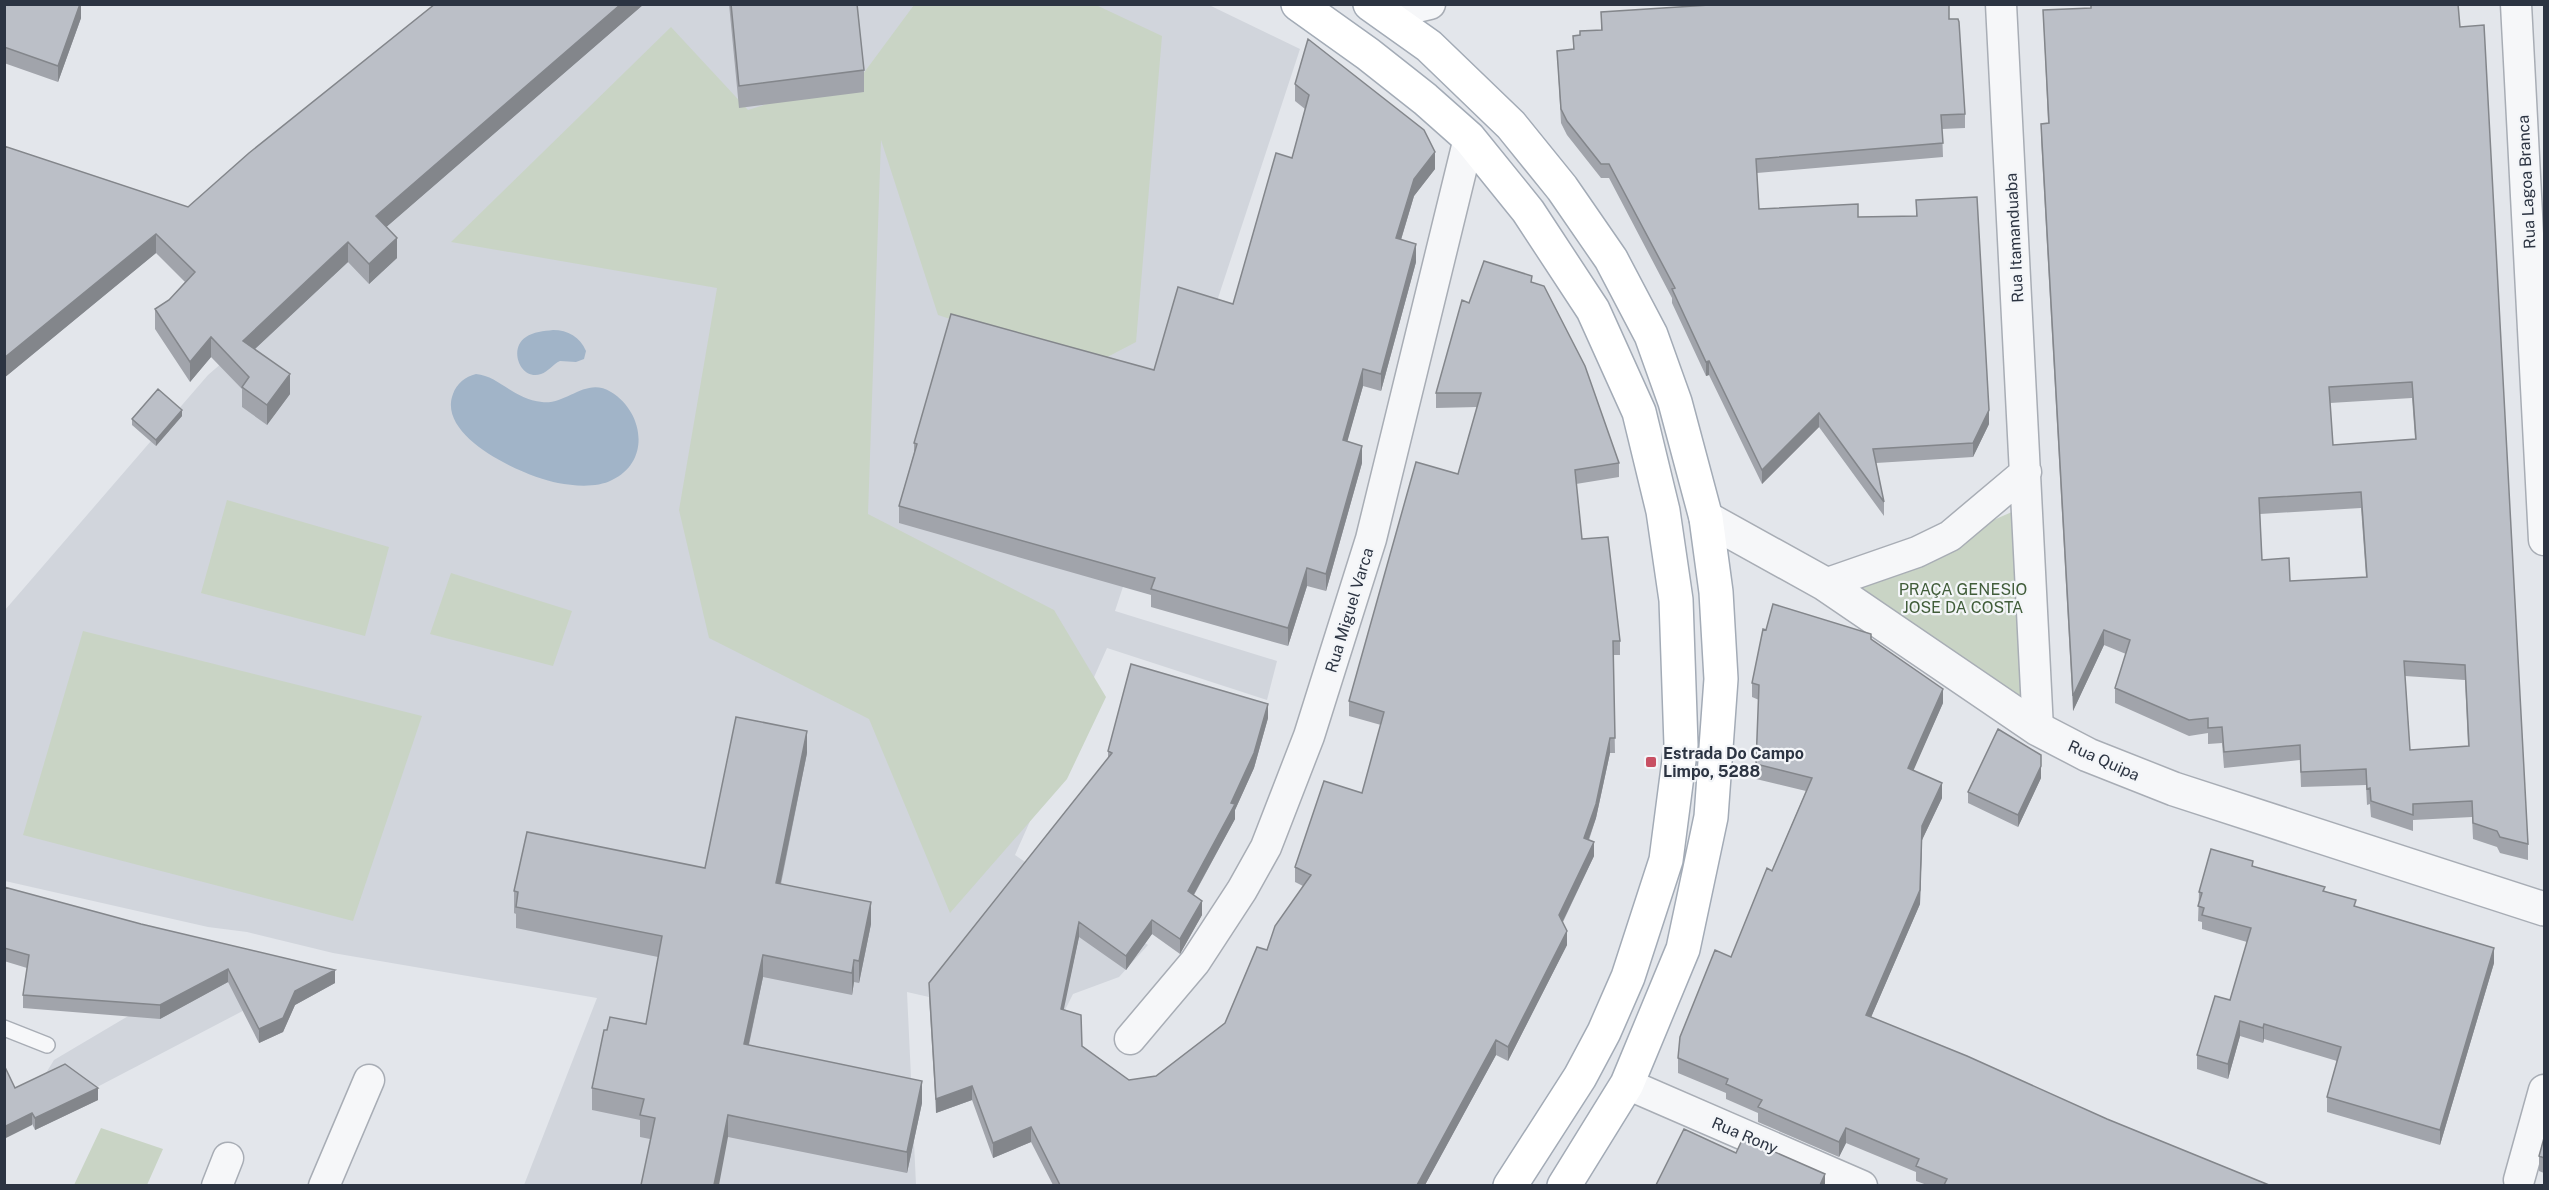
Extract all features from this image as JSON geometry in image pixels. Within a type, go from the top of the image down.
[{"type":"main road","points":[[1298,4],[1368,54],[1425,99],[1468,138],[1528,211],[1598,320],[1639,412],[1663,511],[1676,600],[1682,745],[1666,860],[1628,977],[1604,1032],[1580,1077],[1510,1185]]},
{"type":"main road","points":[[1377,10],[1428,46],[1511,125],[1562,188],[1611,259],[1651,335],[1675,402],[1706,518],[1716,592],[1721,679],[1711,817],[1683,949],[1627,1084],[1563,1185]]},
{"type":"street","points":[[1377,10],[1430,4]]},
{"type":"street","name":"Rua Itamanduaba","points":[[2001,4],[2038,729]]},
{"type":"street","name":"Rua Lagoa Branca","points":[[2517,4],[2544,540]]},
{"type":"street","name":"Rua Miguel Varca","points":[[1130,1039],[1195,962],[1242,890],[1266,847],[1309,736],[1371,539],[1468,138]]},
{"type":"street","points":[[1825,584],[1917,552],[1950,536],[2026,472]]},
{"type":"street","name":"Rua Quipa","points":[[1706,518],[1825,584],[2038,729],[2088,755],[2174,789],[2544,909]]},
{"type":"street","points":[[324,1185],[369,1080]]},
{"type":"street","name":"Rua Rony","points":[[1627,1084],[1862,1185]]},
{"type":"street","points":[[2519,1180],[2544,1090]]},
{"type":"street","points":[[217,1185],[228,1158]]},
{"type":"lane","points":[[4,1028],[47,1045]]},
{"type":"shaded area","points":[[636,5],[1209,5],[1300,49],[1115,611],[1277,661],[1267,700],[1107,648],[1015,855],[1148,945],[1119,977],[1073,994],[1057,1026],[907,992],[916,1185],[524,1185],[597,998],[333,953],[247,932],[208,927],[5,881],[5,610],[208,375]]},
{"type":"shaded area","points":[[238,951],[325,968],[78,1097],[46,1073],[54,1060]]},
{"type":"green space","points":[[914,5],[1096,5],[1162,36],[1136,342],[1092,365],[938,315],[881,140],[868,514],[1054,610],[1106,697],[1067,779],[950,913],[869,719],[709,638],[679,510],[717,288],[451,242],[671,27],[748,110],[863,74]]},
{"type":"green space","points":[[227,500],[389,547],[365,636],[201,593]]},
{"type":"green space","name":"PRAÇA GENESIO JOSE DA COSTA","points":[[2021,508],[2029,717],[1840,587]]},
{"type":"green space","points":[[451,573],[572,611],[553,666],[430,634]]},
{"type":"green space","points":[[83,631],[422,716],[353,921],[23,835]]},
{"type":"green space","points":[[101,1128],[163,1149],[147,1185],[74,1185]]},
{"type":"water","points":[[553,330],[564,331],[577,338],[586,351],[584,359],[576,362],[560,361],[541,374],[527,373],[522,368],[517,355],[521,342],[532,334]]},
{"type":"water","points":[[476,374],[492,379],[523,397],[542,402],[551,402],[593,387],[611,392],[631,412],[636,424],[638,450],[633,461],[625,472],[612,480],[585,486],[544,479],[506,464],[470,440],[458,426],[451,410],[453,394],[459,384]]},
{"type":"building","points":[[4,4],[80,4],[58,66],[4,47]]},
{"type":"building","points":[[435,4],[621,4],[376,216],[397,238],[369,264],[348,242],[243,341],[290,374],[267,405],[242,387],[249,377],[211,337],[190,362],[155,309],[169,300],[195,272],[156,234],[4,358],[4,146],[188,207],[249,153]]},
{"type":"building","points":[[731,4],[857,4],[864,70],[739,86]]},
{"type":"building","points":[[1725,4],[1949,4],[1949,19],[1958,19],[1959,22],[1965,114],[1941,115],[1943,143],[1756,159],[1759,209],[1858,204],[1858,217],[1917,216],[1916,200],[1977,197],[1989,410],[1973,443],[1873,449],[1884,502],[1819,413],[1762,470],[1709,361],[1706,362],[1672,289],[1675,288],[1609,164],[1601,164],[1567,121],[1561,109],[1557,51],[1574,49],[1573,36],[1580,35],[1580,31],[1602,30],[1601,12]]},
{"type":"building","points":[[2091,4],[2458,4],[2460,27],[2484,25],[2528,844],[2500,837],[2497,831],[2473,823],[2472,801],[2413,804],[2413,815],[2371,801],[2370,788],[2367,789],[2366,769],[2301,772],[2300,745],[2224,752],[2222,727],[2208,728],[2208,718],[2189,720],[2115,688],[2130,640],[2104,630],[2073,696],[2041,124],[2049,123],[2043,10],[2091,8]],"holes":[[[2412,382],[2416,439],[2333,445],[2329,387]],[[2361,492],[2367,577],[2290,581],[2289,558],[2262,560],[2259,498]],[[2404,661],[2465,665],[2469,746],[2410,750]]]},
{"type":"building","points":[[1308,39],[1424,130],[1435,152],[1414,179],[1396,238],[1416,244],[1381,374],[1363,369],[1343,440],[1362,446],[1326,574],[1307,568],[1288,628],[1151,589],[1155,578],[899,506],[917,444],[914,443],[951,314],[1154,370],[1178,287],[1233,304],[1276,153],[1292,158],[1309,95],[1295,84]]},
{"type":"building","points":[[1484,261],[1532,276],[1531,282],[1544,286],[1585,366],[1619,463],[1575,470],[1582,539],[1608,537],[1620,641],[1613,641],[1615,738],[1610,738],[1596,804],[1584,838],[1594,842],[1559,915],[1567,931],[1508,1047],[1496,1040],[1417,1185],[1060,1185],[1031,1127],[993,1143],[972,1086],[936,1099],[929,983],[1112,753],[1108,751],[1131,664],[1268,704],[1254,753],[1231,803],[1235,804],[1188,891],[1202,901],[1180,939],[1152,920],[1126,956],[1079,922],[1061,1009],[1081,1015],[1082,1046],[1129,1080],[1156,1076],[1225,1023],[1257,947],[1267,950],[1275,926],[1311,875],[1295,867],[1324,781],[1362,793],[1384,712],[1349,701],[1416,462],[1458,474],[1481,393],[1436,393],[1462,300],[1469,303]]},
{"type":"building","points":[[158,389],[182,410],[156,440],[132,419]]},
{"type":"building","points":[[1773,604],[1871,634],[1871,639],[1943,689],[1908,768],[1942,783],[1922,826],[1920,890],[1866,1015],[1967,1056],[2107,1119],[2269,1185],[1944,1185],[1947,1179],[1916,1166],[1919,1159],[1846,1128],[1839,1142],[1758,1107],[1762,1100],[1726,1084],[1728,1079],[1678,1058],[1680,1037],[1715,950],[1731,957],[1767,868],[1772,871],[1812,778],[1756,764],[1759,685],[1752,683],[1763,629],[1766,630]]},
{"type":"building","points":[[736,717],[807,731],[776,883],[871,902],[859,961],[854,960],[852,973],[763,955],[744,1044],[922,1081],[907,1152],[728,1115],[714,1185],[641,1185],[655,1118],[640,1115],[644,1099],[592,1088],[604,1030],[607,1030],[610,1017],[646,1024],[662,936],[516,907],[518,892],[514,891],[527,832],[705,868]]},
{"type":"building","points":[[1998,729],[2041,755],[2041,766],[2018,815],[1968,792]]},
{"type":"building","points":[[2211,849],[2253,861],[2252,866],[2325,887],[2323,891],[2356,900],[2354,906],[2494,948],[2440,1130],[2327,1097],[2341,1047],[2264,1024],[2263,1028],[2240,1021],[2228,1064],[2197,1055],[2215,996],[2230,1000],[2251,928],[2202,915],[2204,908],[2198,906],[2202,893],[2199,892]]},
{"type":"building","points":[[4,887],[141,924],[335,970],[295,991],[283,1018],[259,1029],[228,969],[160,1005],[23,995],[29,955],[4,948]]},
{"type":"building","points":[[65,1064],[98,1088],[35,1118],[32,1113],[4,1127],[4,1065],[15,1088]]},
{"type":"building","points":[[1684,1129],[1736,1153],[1743,1138],[1825,1174],[1820,1185],[1656,1185]]},
{"type":"building","points":[[2544,1138],[2544,1158],[2539,1156]]},
{"type":"place","name":"Estrada Do Campo Limpo, 5288","points":[[1651,762]]}]
